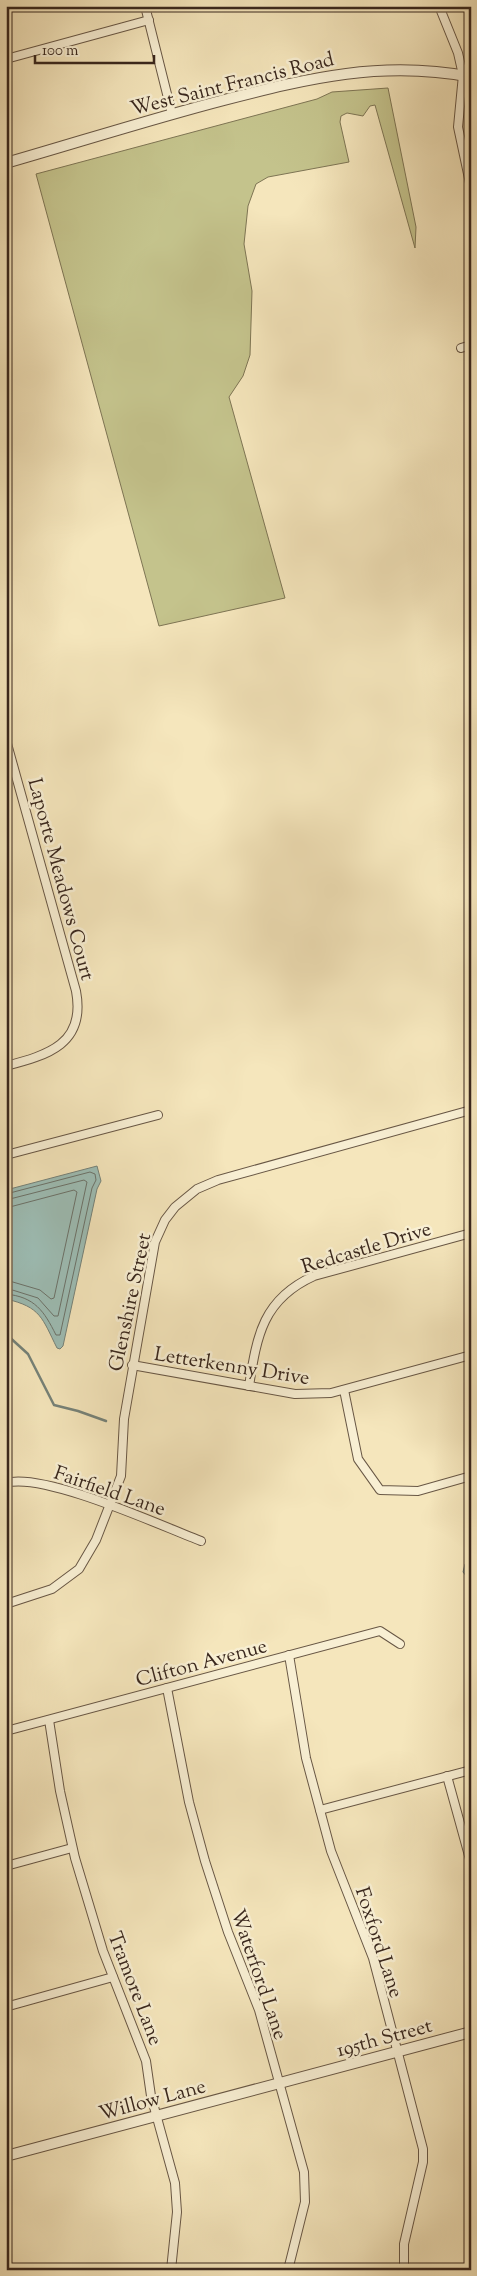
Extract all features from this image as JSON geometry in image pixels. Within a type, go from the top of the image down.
[{"type":"street","points":[[145,6],[172,114]]},
{"type":"street","points":[[439,6],[467,76],[458,127],[471,188]]},
{"type":"street","points":[[6,60],[149,20]]},
{"type":"street","name":"West Saint Francis Road","points":[[6,163],[172,114],[302,80],[335,74],[404,70],[467,76]]},
{"type":"street","points":[[461,348],[471,345]]},
{"type":"street","name":"Laporte Meadows Court","points":[[6,740],[76,991],[77,1008],[74,1027],[63,1044],[50,1052],[6,1066]]},
{"type":"street","name":"Glenshire Street","points":[[6,1604],[52,1589],[79,1569],[96,1540],[111,1507],[122,1469],[124,1419],[155,1242],[165,1220],[175,1207],[190,1194],[218,1180],[471,1110]]},
{"type":"street","points":[[6,1155],[158,1115]]},
{"type":"street","name":"Redcastle Drive","points":[[249,1386],[258,1337],[264,1322],[275,1304],[292,1288],[314,1276],[471,1233]]},
{"type":"street","name":"Letterkenny Drive","points":[[132,1365],[306,1395],[344,1390],[471,1355]]},
{"type":"street","points":[[344,1390],[358,1459],[380,1490],[418,1490],[471,1476]]},
{"type":"street","name":"Fairfield Lane","points":[[6,1483],[26,1481],[55,1486],[201,1540]]},
{"type":"street","name":"Clifton Avenue","points":[[6,1732],[380,1631],[400,1644]]},
{"type":"street","name":"Foxford Lane","points":[[289,1655],[306,1758],[331,1851],[373,1958],[424,2157],[404,2244],[404,2270]]},
{"type":"street","name":"Waterford Lane","points":[[168,1688],[189,1802],[205,1861],[228,1932],[259,2010],[306,2181],[305,2202],[288,2270]]},
{"type":"street","name":"Tramore Lane","points":[[49,1720],[72,1848],[87,1904],[146,2061],[150,2096],[176,2187],[177,2212],[171,2270]]},
{"type":"street","points":[[320,1810],[471,1770]]},
{"type":"street","points":[[447,1776],[471,1863]]},
{"type":"street","points":[[6,1866],[72,1848]]},
{"type":"street","points":[[6,2005],[9,2006],[113,1977]]},
{"type":"street","name":"195th Street","points":[[306,2076],[471,2032]]},
{"type":"street","name":"Willow Lane","points":[[6,2156],[306,2076]]},
{"type":"shaded area","points":[[388,88],[416,227],[415,248],[375,105],[370,106],[363,116],[347,113],[341,116],[340,122],[349,162],[268,177],[256,184],[248,206],[244,244],[252,291],[250,355],[243,376],[229,397],[285,598],[159,626],[36,174],[317,99],[332,92]]},
{"type":"water","points":[[97,1166],[101,1181],[97,1189],[63,1346],[60,1349],[57,1348],[44,1321],[34,1310],[18,1302],[6,1299],[6,1190]]},
{"type":"water","points":[[471,1561],[471,1582],[463,1572],[465,1564]]},
{"type":"waterway","points":[[6,1334],[28,1354],[54,1405],[106,1421]]}]
